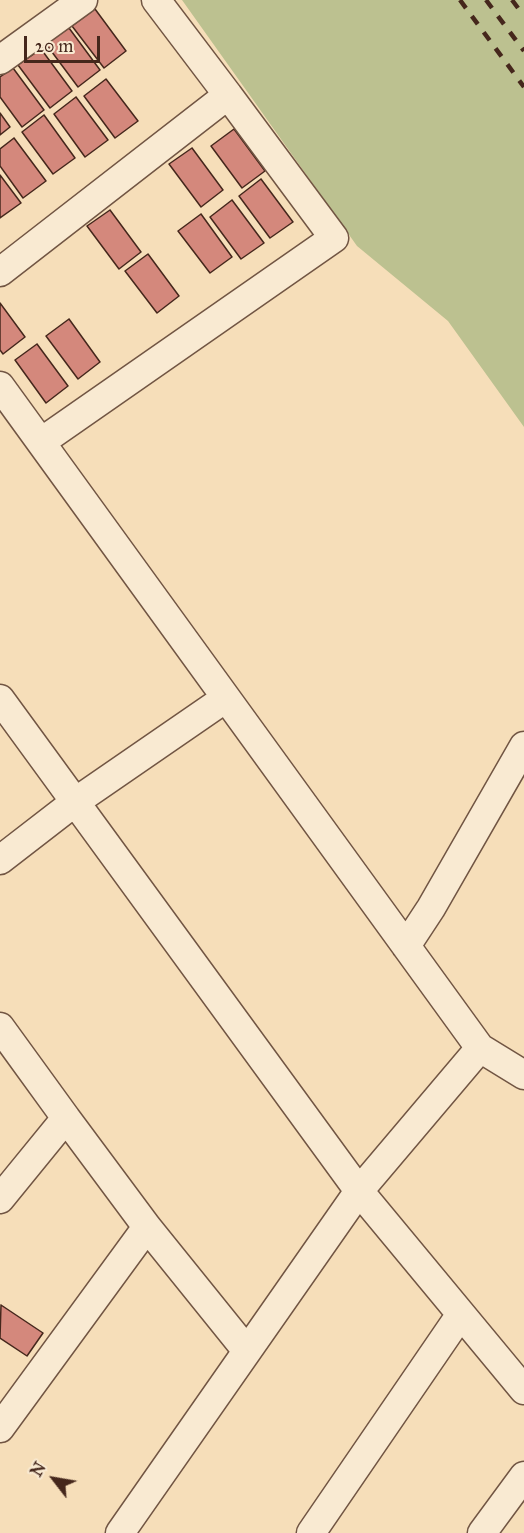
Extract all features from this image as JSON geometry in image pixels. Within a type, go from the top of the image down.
[{"type":"street","points":[[0,60],[83,0]]},
{"type":"street","points":[[41,442],[334,238],[156,0]]},
{"type":"street","points":[[0,272],[228,95]]},
{"type":"street","points":[[0,386],[480,1048],[524,1075]]},
{"type":"street","points":[[0,860],[75,802],[226,698]]},
{"type":"street","points":[[0,699],[359,1191],[524,1390]]},
{"type":"street","points":[[406,946],[431,908],[524,746]]},
{"type":"street","points":[[0,1027],[147,1227],[247,1351]]},
{"type":"street","points":[[120,1533],[359,1191],[480,1048]]},
{"type":"street","points":[[0,1199],[66,1118]]},
{"type":"street","points":[[0,1428],[147,1227]]},
{"type":"street","points":[[311,1533],[461,1314]]},
{"type":"street","points":[[482,1533],[524,1476]]},
{"type":"green space","points":[[182,0],[524,0],[524,427],[448,321],[357,246]]},
{"type":"building","points":[[95,9],[126,51],[104,68],[72,26]]},
{"type":"building","points":[[69,28],[100,70],[78,87],[46,44]]},
{"type":"building","points":[[41,49],[72,91],[50,108],[18,65]]},
{"type":"building","points":[[13,68],[44,110],[22,127],[0,97],[0,77]]},
{"type":"building","points":[[106,79],[138,121],[115,138],[84,96]]},
{"type":"building","points":[[76,97],[108,140],[85,157],[54,114]]},
{"type":"building","points":[[0,113],[10,127],[0,135]]},
{"type":"building","points":[[44,115],[75,158],[53,174],[22,132]]},
{"type":"building","points":[[234,129],[265,171],[242,188],[211,146]]},
{"type":"building","points":[[14,138],[46,181],[23,198],[0,166],[0,149]]},
{"type":"building","points":[[192,148],[223,190],[201,207],[169,164]]},
{"type":"building","points":[[0,175],[21,203],[0,218]]},
{"type":"building","points":[[261,179],[293,222],[270,238],[239,196]]},
{"type":"building","points":[[232,200],[264,243],[241,259],[210,217]]},
{"type":"building","points":[[110,210],[141,252],[119,269],[87,226]]},
{"type":"building","points":[[201,214],[232,257],[210,273],[178,231]]},
{"type":"building","points":[[148,254],[179,296],[157,313],[125,271]]},
{"type":"building","points":[[0,303],[25,337],[3,354],[0,350]]},
{"type":"building","points":[[69,319],[100,362],[78,379],[46,336]]},
{"type":"building","points":[[37,344],[68,386],[46,403],[15,360]]},
{"type":"building","points":[[1,1305],[43,1333],[27,1356],[0,1338]]},
{"type":"railway","points":[[460,0],[524,87]]},
{"type":"railway","points":[[486,0],[524,51]]},
{"type":"railway","points":[[512,0],[524,16]]}]
